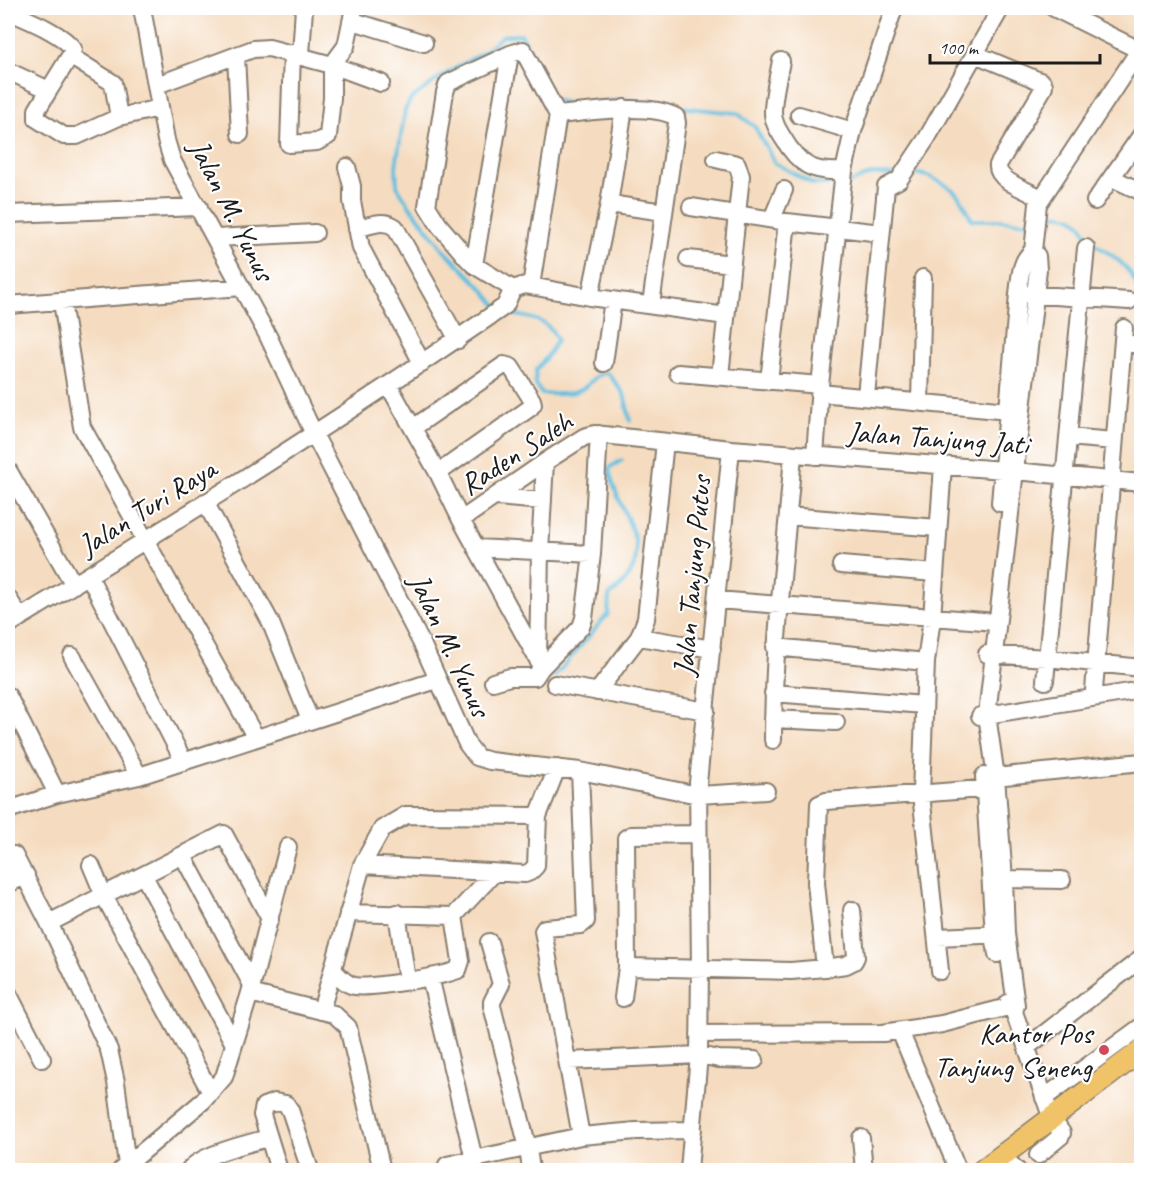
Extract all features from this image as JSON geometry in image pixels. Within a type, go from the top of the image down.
[{"type":"main road","points":[[983,1170],[1142,1050]]},
{"type":"street","name":"Jalan M. Yunus","points":[[142,8],[166,140],[172,160],[268,336],[314,434],[423,646],[467,744],[477,757],[490,761],[580,771],[698,795],[766,791]]},
{"type":"street","points":[[304,8],[296,54],[289,144],[317,142],[328,136],[332,65],[346,46],[354,14],[424,44]]},
{"type":"street","points":[[815,456],[843,180],[853,131],[894,8]]},
{"type":"street","points":[[866,396],[886,187],[899,180],[927,138],[1001,8]]},
{"type":"street","points":[[1038,1155],[1062,1133],[1052,1119],[1013,1008],[1000,934],[990,783],[984,716],[980,700],[991,655],[1026,294],[1023,263],[1027,255],[1033,251],[1038,213],[1140,48],[1054,8]]},
{"type":"street","points":[[8,11],[47,29],[70,44],[73,49],[37,110],[37,119],[64,136],[77,136],[120,117],[161,111]]},
{"type":"street","points":[[157,85],[253,49],[269,48],[332,65],[381,83]]},
{"type":"street","points":[[531,286],[558,114],[526,52],[519,50],[451,81],[446,86],[428,206],[439,225],[474,265],[513,289],[518,286],[531,286],[590,297],[726,316]]},
{"type":"street","points":[[474,265],[510,54]]},
{"type":"street","points":[[975,54],[1042,82],[1044,85],[998,165],[998,171],[1002,177],[1038,213]]},
{"type":"street","points":[[70,56],[113,83],[120,117]]},
{"type":"street","points":[[236,56],[240,134]]},
{"type":"street","points":[[781,61],[773,113],[776,128],[793,155],[802,163],[843,180]]},
{"type":"street","points":[[8,70],[49,90]]},
{"type":"street","points":[[558,114],[624,108],[667,114],[676,119],[651,304]]},
{"type":"street","points":[[590,297],[609,204],[624,108]]},
{"type":"street","points":[[799,115],[853,131]]},
{"type":"street","points":[[1095,201],[1142,134]]},
{"type":"street","points":[[716,159],[737,164],[741,176],[720,376]]},
{"type":"street","points":[[347,167],[361,249],[422,363]]},
{"type":"street","points":[[1112,178],[1142,192]]},
{"type":"street","points":[[769,381],[784,190]]},
{"type":"street","points":[[609,204],[664,212]]},
{"type":"street","points":[[8,214],[199,207]]},
{"type":"street","points":[[691,207],[881,234]]},
{"type":"street","points":[[357,229],[379,223],[391,224],[395,227],[458,340]]},
{"type":"street","points":[[216,238],[315,233]]},
{"type":"street","points":[[1045,681],[1086,248]]},
{"type":"street","points":[[688,259],[732,264]]},
{"type":"street","points":[[920,402],[923,278]]},
{"type":"street","points":[[8,305],[242,287]]},
{"type":"street","name":"Jalan Turi Raya","points":[[14,621],[147,541],[389,386],[498,311],[513,289]]},
{"type":"street","points":[[1026,294],[1129,301]]},
{"type":"street","points":[[604,363],[613,300]]},
{"type":"street","points":[[62,302],[82,427],[256,738]]},
{"type":"street","points":[[1094,690],[1123,336],[1142,345]]},
{"type":"street","points":[[413,428],[504,365],[511,367],[532,400],[533,404],[530,408],[438,473]]},
{"type":"street","points":[[678,373],[769,381],[866,396],[1014,411]]},
{"type":"street","name":"Raden Saleh","points":[[389,386],[438,473],[461,520],[584,437],[599,434],[644,439]]},
{"type":"street","points":[[540,664],[583,622],[592,554],[599,434]]},
{"type":"street","points":[[1068,437],[1114,441]]},
{"type":"street","name":"Jalan Tanjung Putus","points":[[644,439],[730,449],[698,795]]},
{"type":"street","points":[[597,692],[639,637],[648,610],[665,442]]},
{"type":"street","name":"Jalan Tanjung Jati","points":[[730,449],[1009,470],[1142,483]]},
{"type":"street","points":[[773,740],[775,647],[781,605],[794,454]]},
{"type":"street","points":[[493,682],[510,677],[535,677],[540,664],[540,551],[545,462]]},
{"type":"street","points":[[940,971],[921,794],[926,662],[932,618],[943,466]]},
{"type":"street","points":[[8,470],[81,580],[184,762]]},
{"type":"street","points":[[497,496],[543,501]]},
{"type":"street","points":[[205,502],[270,621],[310,720]]},
{"type":"street","points":[[788,516],[938,528]]},
{"type":"street","points":[[461,520],[540,664]]},
{"type":"street","points":[[476,548],[592,554]]},
{"type":"street","points":[[841,565],[935,573]]},
{"type":"street","points":[[8,598],[14,621]]},
{"type":"street","points":[[717,600],[993,622]]},
{"type":"street","points":[[639,637],[712,649]]},
{"type":"street","points":[[775,647],[926,662]]},
{"type":"street","points":[[991,655],[1141,664]]},
{"type":"street","points":[[72,656],[139,776]]},
{"type":"street","points":[[8,810],[57,794],[139,776],[437,680]]},
{"type":"street","points":[[555,684],[706,711]]},
{"type":"street","points":[[984,716],[1142,690]]},
{"type":"street","points":[[773,693],[924,705]]},
{"type":"street","points":[[8,696],[57,794]]},
{"type":"street","points":[[773,719],[836,722]]},
{"type":"street","points":[[825,968],[816,884],[819,804],[826,801],[921,794],[1142,762]]},
{"type":"street","points":[[362,865],[525,874],[536,866],[537,816],[557,768]]},
{"type":"street","points":[[580,771],[586,921],[581,925],[545,928],[543,931],[581,1136]]},
{"type":"street","points":[[990,783],[1004,879],[1000,934]]},
{"type":"street","points":[[689,1170],[699,1055],[698,795]]},
{"type":"street","points":[[321,1011],[362,865],[382,829],[406,814],[537,816]]},
{"type":"street","points":[[50,923],[224,834],[270,919]]},
{"type":"street","points":[[623,998],[627,967],[626,838],[631,835],[698,834]]},
{"type":"street","points":[[14,855],[50,923],[109,1050],[117,1082],[124,1161],[152,1146],[211,1093],[224,1077],[251,989],[288,847]]},
{"type":"street","points":[[183,856],[251,989],[339,1017],[348,1027],[382,1170]]},
{"type":"street","points":[[91,865],[104,896],[211,1093]]},
{"type":"street","points":[[333,970],[348,984],[356,987],[407,981],[455,971],[460,965],[454,916],[494,873]]},
{"type":"street","points":[[8,884],[26,875]]},
{"type":"street","points":[[144,876],[234,1044]]},
{"type":"street","points":[[1004,879],[1062,880]]},
{"type":"street","points":[[627,967],[791,971],[846,965],[854,961],[856,957],[852,910]]},
{"type":"street","points":[[348,913],[454,916]]},
{"type":"street","points":[[397,913],[407,981]]},
{"type":"street","points":[[937,937],[1000,934]]},
{"type":"street","points":[[489,942],[501,984],[492,1006],[528,1148],[531,1170]]},
{"type":"street","points":[[1027,1047],[1142,958]]},
{"type":"street","points":[[430,977],[474,1159]]},
{"type":"street","points":[[8,993],[42,1059]]},
{"type":"street","points":[[699,1034],[765,1032],[854,1035],[942,1024],[1013,1008]]},
{"type":"street","points":[[1044,1098],[1142,1026]]},
{"type":"street","points":[[900,1031],[958,1170]]},
{"type":"street","points":[[568,1061],[699,1055],[719,1059],[755,1060]]},
{"type":"street","points":[[279,1170],[261,1111],[264,1106],[275,1102],[286,1104],[290,1110],[310,1170]]},
{"type":"street","points":[[447,1165],[581,1136],[636,1131],[693,1130]]},
{"type":"street","points":[[189,1170],[209,1157],[268,1138]]},
{"type":"street","points":[[861,1138],[864,1170]]},
{"type":"street","points":[[1002,1156],[1017,1170]]},
{"type":"waterway","points":[[496,305],[445,251],[409,205],[397,186],[396,166],[405,110],[411,99],[442,76],[484,52],[502,36],[521,34],[527,46]]},
{"type":"waterway","points":[[556,100],[569,104],[630,100],[640,102]]},
{"type":"waterway","points":[[668,106],[737,113],[755,127],[775,163],[813,184],[839,184]]},
{"type":"waterway","points":[[847,184],[872,174],[894,175]]},
{"type":"waterway","points":[[911,174],[926,175],[949,187],[961,200],[972,220],[1031,223]]},
{"type":"waterway","points":[[1042,215],[1065,215],[1082,225],[1088,240],[1108,252],[1124,266],[1136,282],[1142,305]]},
{"type":"waterway","points":[[507,312],[543,323],[553,332],[557,340],[536,370],[535,384],[542,394],[575,392],[585,387],[597,376],[608,373],[624,394],[630,420]]},
{"type":"waterway","points":[[555,676],[608,614],[609,596],[626,580],[634,564],[636,549],[633,534],[609,468],[622,460]]},
{"type":"place","name":"Kantor Pos Tanjung Seneng","points":[[1104,1050]]}]
